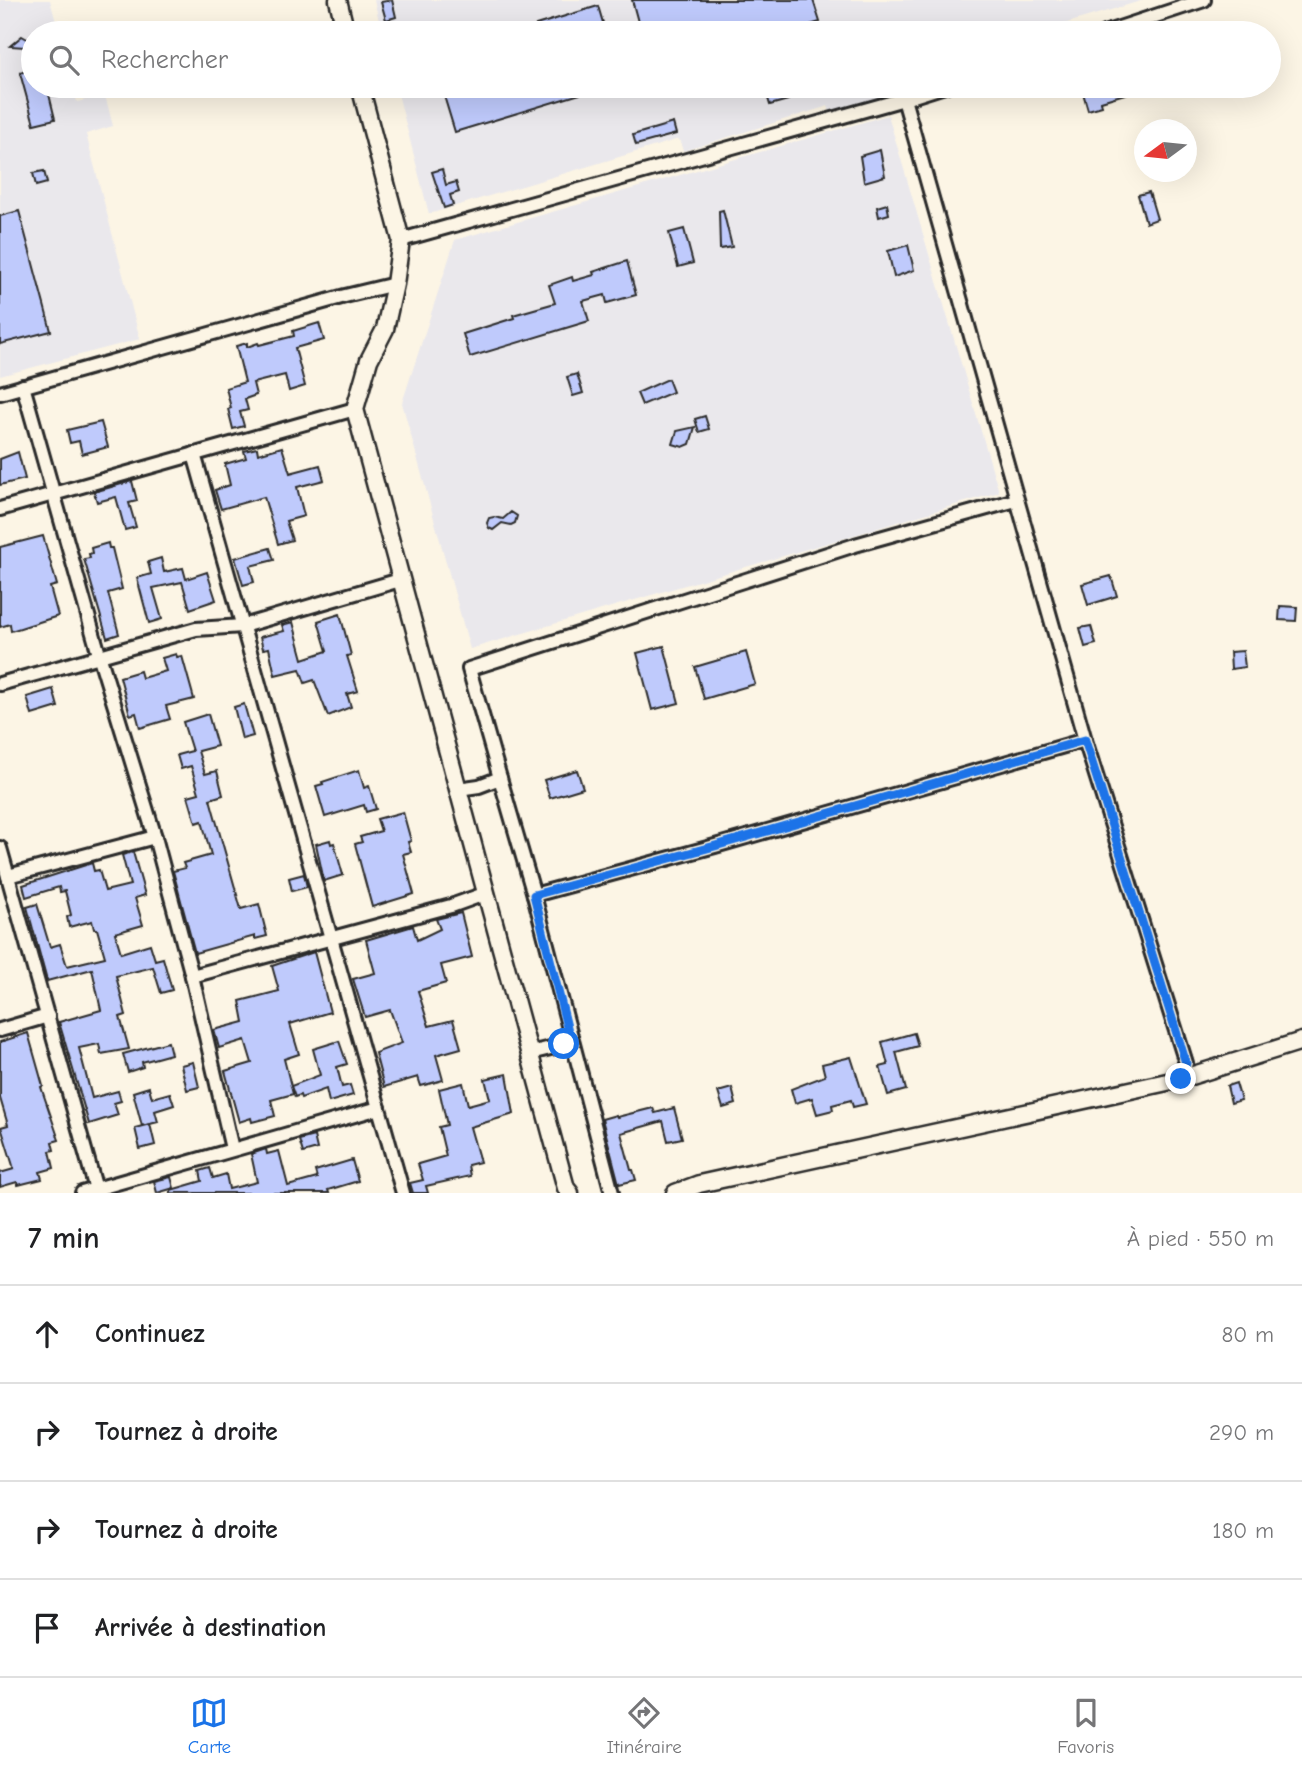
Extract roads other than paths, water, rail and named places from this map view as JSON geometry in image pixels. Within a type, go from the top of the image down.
[{"type":"street","points":[[338,0],[343,21]]},
{"type":"street","points":[[1140,21],[1204,0]]},
{"type":"street","points":[[363,98],[401,240],[385,329],[369,359],[355,409],[567,1191]]},
{"type":"street","points":[[401,240],[907,98]]},
{"type":"street","points":[[904,99],[1085,740],[1186,1063],[1181,1079]]},
{"type":"street","points":[[0,393],[395,284]]},
{"type":"street","points":[[23,386],[100,657],[155,837],[192,976],[232,1149]]},
{"type":"street","points":[[0,509],[355,409]]},
{"type":"street","points":[[194,454],[403,1193]]},
{"type":"street","points":[[612,1193],[568,1044],[534,895],[497,779],[469,669],[855,545],[1016,500]]},
{"type":"street","points":[[0,684],[196,629],[243,626],[400,580]]},
{"type":"street","points":[[534,895],[1085,740]]},
{"type":"street","points":[[458,789],[479,786],[497,779]]},
{"type":"street","points":[[8,876],[155,837]]},
{"type":"street","points":[[0,848],[96,1191]]},
{"type":"street","points":[[192,976],[451,906],[487,893]]},
{"type":"street","points":[[0,1030],[48,1016]]},
{"type":"street","points":[[676,1193],[699,1184],[1181,1079],[1302,1041]]},
{"type":"street","points":[[530,1053],[568,1044]]},
{"type":"street","points":[[82,1193],[379,1108]]}]
